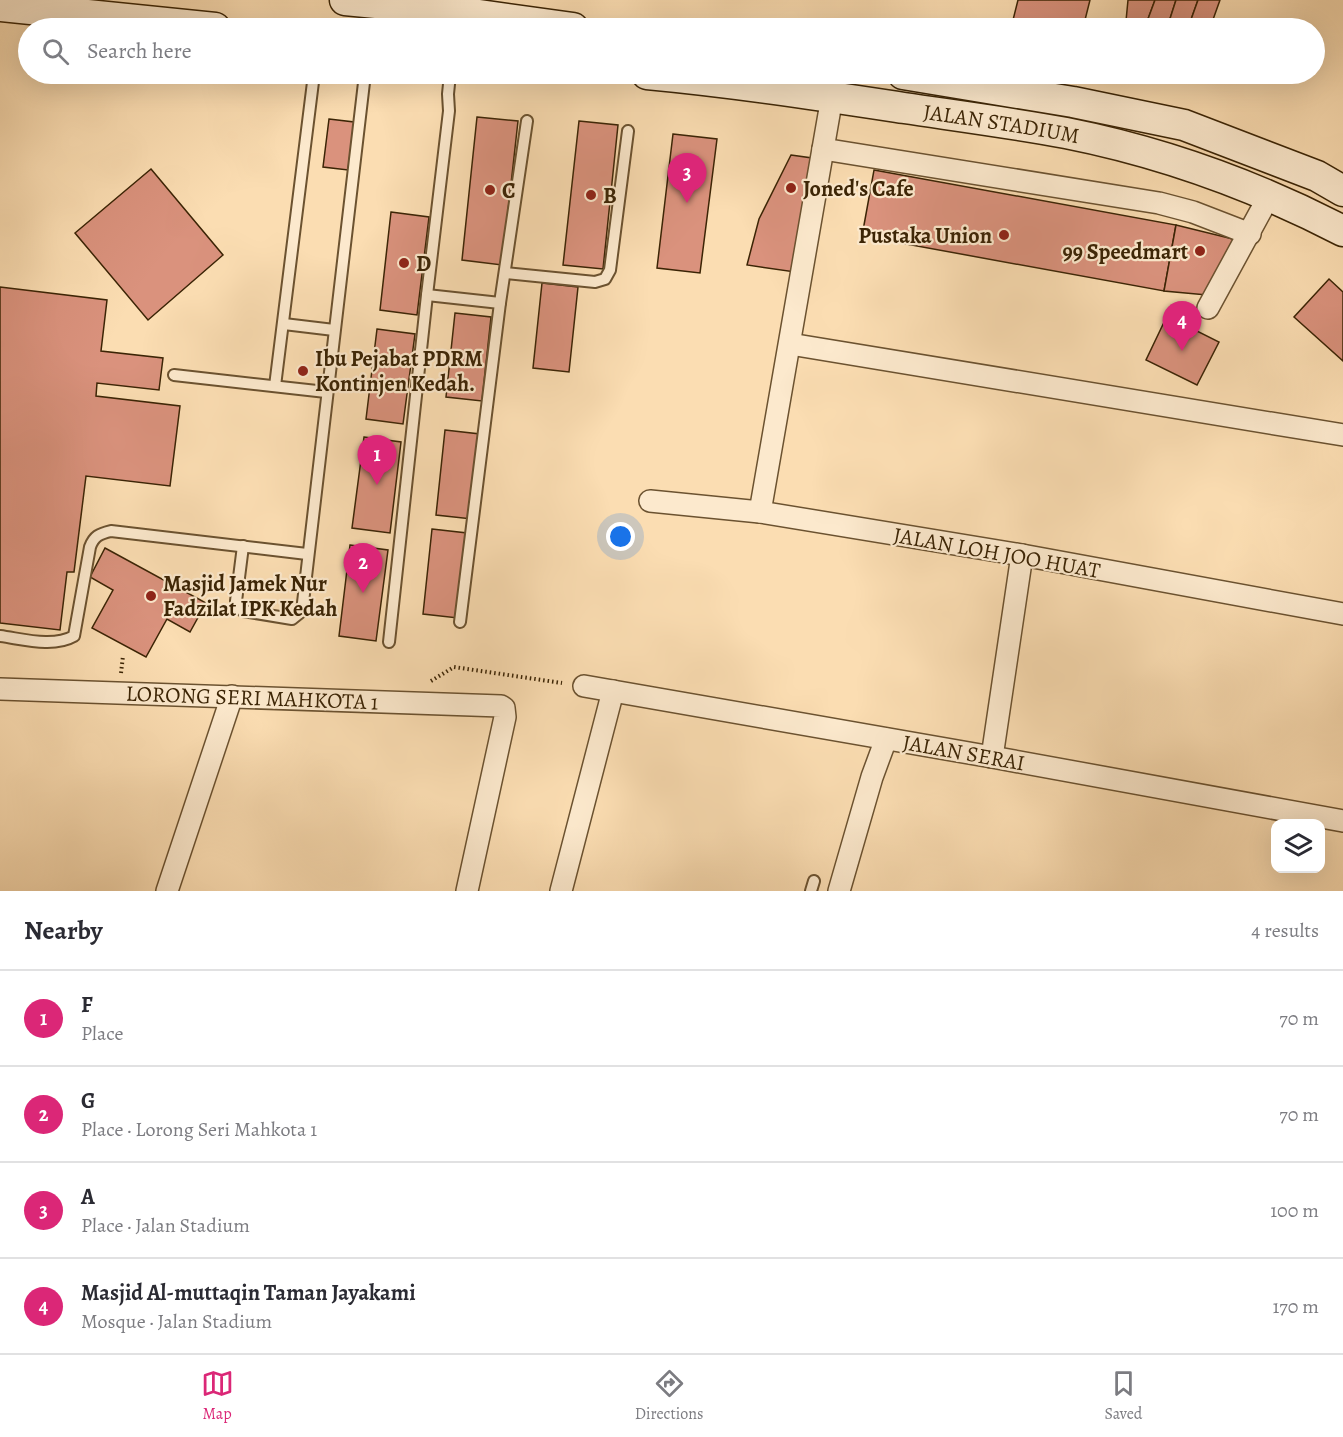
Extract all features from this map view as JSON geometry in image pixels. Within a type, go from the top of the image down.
[{"type":"main road","points":[[345,0],[428,4],[513,18]]},
{"type":"main road","points":[[0,6],[117,18]]},
{"type":"main road","name":"JALAN STADIUM","points":[[743,84],[1066,133],[1166,158],[1301,209],[1343,231]]},
{"type":"main road","name":"JALAN STADIUM","points":[[964,84],[1073,102],[1184,125],[1317,176],[1343,191]]},
{"type":"street","points":[[760,512],[832,97]]},
{"type":"street","points":[[823,149],[1159,203],[1193,212],[1250,234]]},
{"type":"street","points":[[1208,308],[1269,196]]},
{"type":"street","points":[[790,344],[1343,435]]},
{"type":"street","name":"JALAN LOH JOO HUAT","points":[[650,501],[760,512],[1022,555],[1343,614]]},
{"type":"street","points":[[992,757],[1022,555]]},
{"type":"street","name":"JALAN SERAI","points":[[584,686],[1343,821]]},
{"type":"street","name":"LORONG SERI MAHKOTA 1","points":[[0,689],[496,705],[504,708],[505,717],[467,891]]},
{"type":"street","points":[[561,891],[613,691]]},
{"type":"street","points":[[167,891],[232,696]]},
{"type":"street","points":[[838,891],[872,777],[886,739]]},
{"type":"lane","points":[[275,386],[313,84]]},
{"type":"lane","points":[[243,546],[236,601],[238,607],[243,611],[292,620],[302,611],[364,84]]},
{"type":"lane","points":[[390,642],[449,111],[449,84]]},
{"type":"lane","points":[[460,622],[500,303],[527,121]]},
{"type":"lane","points":[[505,273],[595,282],[605,279],[610,270],[628,131]]},
{"type":"lane","points":[[427,295],[500,303]]},
{"type":"lane","points":[[284,324],[334,330]]},
{"type":"lane","points":[[174,375],[326,392]]},
{"type":"lane","points":[[0,636],[55,642],[74,636],[93,538],[111,531],[307,554]]},
{"type":"path","points":[[398,702],[454,667],[584,686]]},
{"type":"building","points":[[1018,0],[1090,0],[1086,18],[1014,18]]},
{"type":"building","points":[[1128,0],[1155,0],[1148,18],[1126,18]]},
{"type":"building","points":[[1155,0],[1176,0],[1170,18],[1148,18]]},
{"type":"building","points":[[1176,0],[1198,0],[1192,18],[1170,18]]},
{"type":"building","points":[[1198,0],[1220,0],[1214,18],[1192,18]]},
{"type":"building","name":"C","points":[[477,117],[518,121],[502,265],[462,260]]},
{"type":"building","points":[[329,119],[354,122],[348,170],[323,167]]},
{"type":"building","name":"B","points":[[579,121],[618,125],[603,269],[563,265]]},
{"type":"building","points":[[673,134],[717,139],[700,273],[657,268]]},
{"type":"building","name":"Joned's Cafe","points":[[791,155],[812,158],[795,272],[747,265],[759,219]]},
{"type":"building","points":[[151,169],[223,255],[148,320],[75,233]]},
{"type":"building","points":[[874,170],[1176,225],[1164,291],[862,236]]},
{"type":"building","name":"D","points":[[391,212],[429,217],[417,315],[380,310]]},
{"type":"building","points":[[1176,225],[1233,239],[1231,250],[1207,295],[1164,291]]},
{"type":"building","points":[[1329,279],[1343,292],[1343,361],[1294,317]]},
{"type":"building","points":[[542,283],[578,287],[569,372],[533,368]]},
{"type":"building","points":[[0,287],[107,300],[101,351],[163,358],[159,390],[97,383],[96,396],[180,406],[170,486],[86,476],[74,572],[67,572],[60,630],[0,623]]},
{"type":"building","points":[[455,313],[491,317],[482,401],[446,397]]},
{"type":"building","points":[[1167,316],[1219,342],[1197,385],[1146,360]]},
{"type":"building","points":[[377,329],[415,334],[403,424],[366,419]]},
{"type":"building","points":[[445,430],[480,434],[472,519],[436,515]]},
{"type":"building","points":[[364,437],[401,442],[390,533],[352,528]]},
{"type":"building","points":[[432,529],[467,533],[458,618],[423,614]]},
{"type":"building","points":[[350,545],[388,550],[376,641],[339,636]]},
{"type":"building","name":"Masjid Jamek Nur Fadzilat IPK Kedah","points":[[105,548],[206,603],[190,632],[167,619],[146,657],[92,628],[113,590],[90,577]]},
{"type":"place","name":"Joned's Cafe","points":[[791,188]]},
{"type":"place","name":"C","points":[[490,190]]},
{"type":"place","name":"B","points":[[591,195]]},
{"type":"place","name":"A","points":[[687,203]]},
{"type":"place","name":"Pustaka Union","points":[[1004,235]]},
{"type":"place","name":"99 Speedmart","points":[[1200,251]]},
{"type":"place","name":"D","points":[[404,263]]},
{"type":"place","name":"Masjid Al-muttaqin Taman Jayakami","points":[[1182,351]]},
{"type":"place","name":"Ibu Pejabat PDRM Kontinjen Kedah.","points":[[303,371]]},
{"type":"place","name":"F","points":[[377,485]]},
{"type":"place","name":"G","points":[[363,593]]},
{"type":"place","name":"Masjid Jamek Nur Fadzilat IPK Kedah","points":[[151,596]]}]
